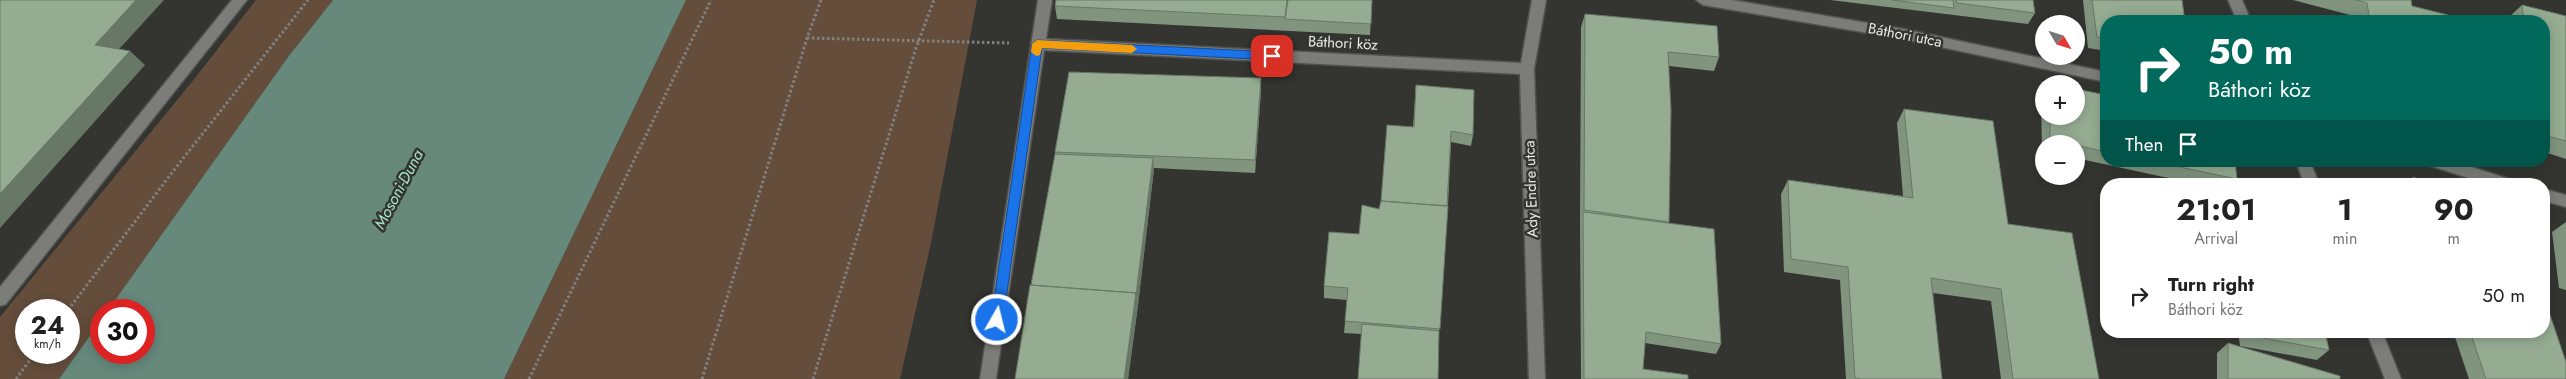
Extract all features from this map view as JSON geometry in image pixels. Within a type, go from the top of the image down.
[{"type":"street","points":[[0,299],[240,0]]},
{"type":"street","points":[[988,379],[1045,0]]},
{"type":"street","name":"Ady Endre utca","points":[[1537,379],[1527,69],[1539,0]]},
{"type":"street","name":"Báthori utca","points":[[1703,0],[1903,34],[2100,76]]},
{"type":"street","points":[[2235,0],[2241,15]]},
{"type":"street","name":"Báthori köz","points":[[1037,44],[1527,69]]},
{"type":"street","points":[[2452,167],[2488,178]]},
{"type":"street","points":[[2550,197],[2566,201]]},
{"type":"street","points":[[2377,338],[2393,379]]},
{"type":"path","points":[[76,299],[174,170],[308,0]]},
{"type":"path","points":[[529,379],[711,0]]},
{"type":"path","points":[[702,379],[807,38],[821,0]]},
{"type":"path","points":[[812,379],[934,0]]},
{"type":"path","points":[[807,38],[920,39],[1037,44]]},
{"type":"path","points":[[16,379],[27,364]]},
{"type":"shaded area","points":[[256,0],[333,0],[288,57],[116,299],[90,299],[90,335],[80,350],[80,299],[15,299],[15,364],[70,364],[59,379],[0,379],[0,317],[191,83]]},
{"type":"shaded area","points":[[686,0],[977,0],[931,243],[900,379],[504,379]]},
{"type":"water","name":"Mosoni-Duna","points":[[333,0],[686,0],[504,379],[59,379],[70,364],[80,364],[80,350],[90,335],[90,364],[155,364],[155,299],[116,299],[288,57]]},
{"type":"building","points":[[0,0],[136,0],[95,45],[130,51],[0,194]]},
{"type":"building","points":[[1056,0],[1287,0],[1285,17],[1055,6]]},
{"type":"building","points":[[1288,0],[1372,0],[1371,24],[1285,19]]},
{"type":"building","points":[[1892,0],[1953,0],[1954,8]]},
{"type":"building","points":[[1956,0],[2033,0],[2035,13],[1957,3]]},
{"type":"building","points":[[2092,0],[2182,0],[2184,15],[2100,15],[2100,38],[2097,37]]},
{"type":"building","points":[[2356,0],[2411,0],[2412,6],[2448,15],[2369,15],[2367,3]]},
{"type":"building","points":[[2522,5],[2566,16],[2566,141],[2550,137],[2550,15],[2523,15]]},
{"type":"building","points":[[1585,14],[1717,26],[1719,57],[1668,52],[1671,110],[1669,222],[1584,210]]},
{"type":"building","points":[[1069,72],[1261,78],[1255,160],[1055,152]]},
{"type":"building","points":[[1416,85],[1474,90],[1473,135],[1451,131],[1447,206],[1381,201],[1387,125],[1414,127]]},
{"type":"building","points":[[2085,91],[2100,94],[2100,151],[2085,147],[2085,135],[2050,135],[2050,125],[2085,125]]},
{"type":"building","points":[[1904,109],[1993,121],[2008,224],[2072,233],[2099,379],[2013,379],[2001,289],[1931,278],[1942,379],[1855,378],[1848,267],[1791,259],[1788,180],[1913,198]]},
{"type":"building","points":[[1055,154],[1153,158],[1136,295],[1136,293],[1031,285]]},
{"type":"building","points":[[2180,167],[2236,167],[2237,178]]},
{"type":"building","points":[[1381,201],[1448,206],[1440,329],[1345,321],[1348,288],[1324,286],[1329,232],[1359,234],[1362,205],[1379,209]]},
{"type":"building","points":[[1583,212],[1714,229],[1721,344],[1646,332],[1643,369],[1688,375],[1688,379],[1584,379]]},
{"type":"building","points":[[1030,285],[1136,293],[1124,379],[1015,379]]},
{"type":"building","points":[[2550,315],[2566,362],[2566,379],[2486,379],[2472,338],[2550,338]]},
{"type":"building","points":[[1362,324],[1439,331],[1438,379],[1358,379]]},
{"type":"building","points":[[2263,338],[2326,338],[2329,350]]},
{"type":"building","points":[[2228,343],[2340,376],[2340,379],[2228,379]]},
{"type":"slow traffic","points":[[1036,52],[1037,44],[1132,49]]},
{"type":"route","points":[[997,320],[1037,44],[1272,56]]}]
